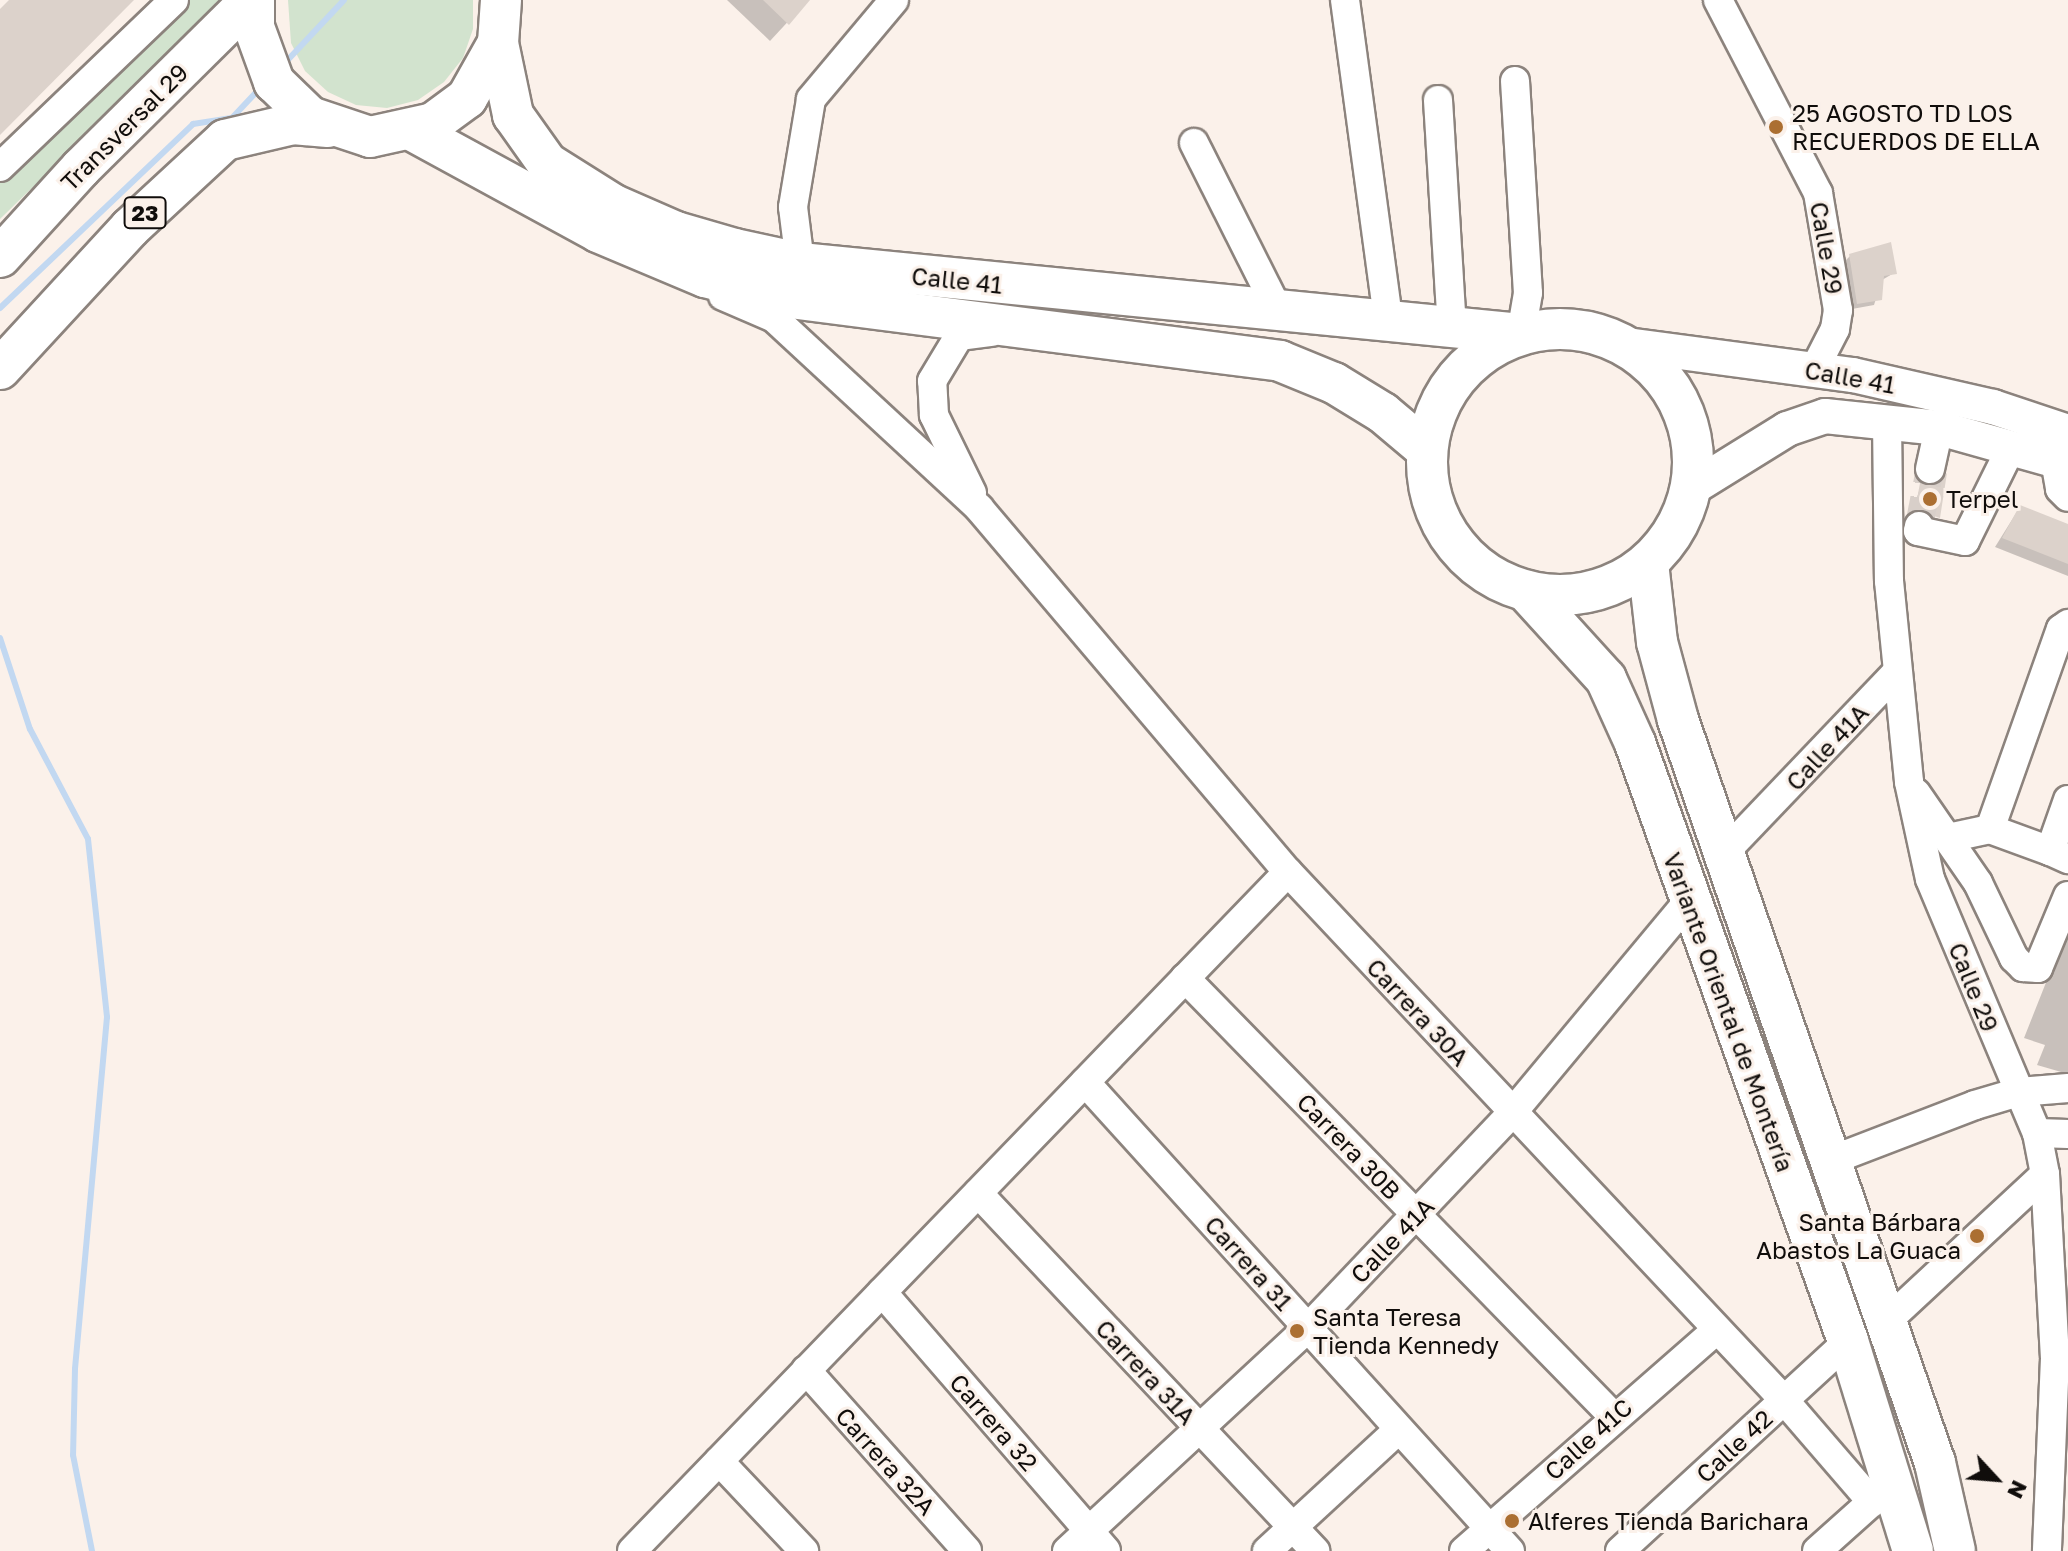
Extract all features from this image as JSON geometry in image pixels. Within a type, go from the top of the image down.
[{"type":"highway","name":"23","points":[[253,0],[254,27],[274,82],[293,104],[328,127]]},
{"type":"highway","name":"Transversal 29","points":[[0,257],[81,168],[253,0]]},
{"type":"highway","name":"23","points":[[0,369],[130,228],[225,140],[293,124],[328,127],[370,137],[413,131],[467,98],[498,43],[501,0]]},
{"type":"highway","name":"Calle 41","points":[[498,43],[504,87],[526,139],[574,184],[676,232],[800,263],[1452,331],[1521,334]]},
{"type":"highway","name":"Calle 41","points":[[413,131],[598,232],[705,277],[790,298],[1280,361],[1371,405],[1427,450]]},
{"type":"highway","points":[[1586,330],[1627,345],[1654,365],[1675,391],[1688,422],[1694,455],[1692,488],[1675,529],[1648,563],[1590,592],[1558,596],[1526,591],[1497,580],[1451,539],[1432,497],[1427,450],[1439,407],[1457,378],[1481,354],[1521,334],[1586,330]]},
{"type":"highway","name":"Variante Oriental de Montería","points":[[1648,563],[1657,642],[1671,694],[1946,1496],[1955,1551]]},
{"type":"highway","name":"Variante Oriental de Montería","points":[[1526,591],[1606,679],[1635,743],[1688,902],[1848,1341],[1881,1494],[1913,1551]]},
{"type":"main road","name":"Calle 41","points":[[1627,345],[1814,370],[1993,407],[2064,452]]},
{"type":"main road","name":"Calle 41","points":[[1692,488],[1787,429],[1825,416],[1939,428],[2011,448],[2064,452]]},
{"type":"street","points":[[2,162],[174,0]]},
{"type":"street","points":[[800,263],[793,207],[811,99],[894,0]]},
{"type":"street","points":[[1345,0],[1389,324]]},
{"type":"street","name":"Calle 29","points":[[1718,0],[1818,193],[1838,310],[1835,329],[1814,370]]},
{"type":"street","points":[[1515,81],[1528,293],[1521,334]]},
{"type":"street","points":[[1438,100],[1452,331]]},
{"type":"street","points":[[1194,143],[1280,314]]},
{"type":"street","points":[[598,232],[632,260],[774,318],[979,508]]},
{"type":"street","points":[[979,508],[934,415],[932,381],[959,336],[1018,329]]},
{"type":"street","name":"Calle 29","points":[[1887,421],[1895,674],[1909,782],[1930,879],[2019,1092],[2059,1139],[2045,1174],[2061,1357],[2060,1463],[2047,1551]]},
{"type":"street","points":[[1930,469],[1939,428]]},
{"type":"street","points":[[1889,527],[1918,528],[1965,541],[2011,448]]},
{"type":"street","points":[[2064,452],[2060,489],[2068,497]]},
{"type":"street","name":"Carrera 30A","points":[[979,508],[1288,872],[1715,1331],[1881,1494]]},
{"type":"street","points":[[1990,829],[2061,629],[2068,624]]},
{"type":"street","name":"Calle 41A","points":[[1725,852],[1895,674]]},
{"type":"street","points":[[1909,782],[1948,838],[2023,967],[2038,968],[2068,896]]},
{"type":"street","points":[[1948,838],[1990,829],[2059,855],[2068,800]]},
{"type":"street","points":[[632,1551],[1288,872]]},
{"type":"street","name":"Calle 41A","points":[[1067,1551],[1097,1541],[1200,1429],[1308,1328],[1512,1113],[1688,902]]},
{"type":"street","name":"Carrera 30B","points":[[1185,978],[1613,1416]]},
{"type":"street","name":"Carrera 31","points":[[1085,1082],[1510,1551]]},
{"type":"street","points":[[1832,1160],[2019,1092],[2068,1088]]},
{"type":"street","points":[[1886,1322],[2045,1174]]},
{"type":"street","name":"Carrera 31A","points":[[978,1193],[1315,1551]]},
{"type":"street","name":"Carrera 32","points":[[882,1292],[1097,1541]]},
{"type":"street","name":"Calle 41C","points":[[1464,1551],[1613,1416],[1715,1331]]},
{"type":"street","name":"Calle 42","points":[[1620,1551],[1848,1341]]},
{"type":"street","name":"Carrera 32A","points":[[806,1370],[967,1551]]},
{"type":"street","points":[[1267,1551],[1398,1430]]},
{"type":"street","points":[[719,1461],[804,1551]]},
{"type":"street","points":[[1817,1551],[1881,1494]]},
{"type":"green space","points":[[180,0],[225,0],[0,219],[0,175]]},
{"type":"green space","points":[[288,0],[473,0],[473,29],[463,58],[444,82],[418,100],[387,108],[356,105],[328,92],[305,71],[291,43]]},
{"type":"building","points":[[9,0],[134,0],[0,135],[0,9]]},
{"type":"building","points":[[763,0],[810,0],[789,25]]},
{"type":"building","points":[[1891,242],[1897,274],[1884,276],[1882,300],[1857,304],[1849,254]]},
{"type":"building","points":[[1947,473],[1940,518],[1915,510],[1920,483],[1936,485]]},
{"type":"building","points":[[2020,505],[2068,524],[2068,564],[2002,538]]},
{"type":"waterway","points":[[283,65],[344,0]]},
{"type":"waterway","points":[[0,308],[193,124],[232,118],[261,87]]},
{"type":"waterway","points":[[0,638],[30,729],[88,839],[107,1017],[75,1369],[73,1455],[92,1551]]},
{"type":"tunnel","points":[[1919,526],[1930,469]]},
{"type":"place","name":"25 AGOSTO TD LOS RECUERDOS DE ELLA","points":[[1776,127]]},
{"type":"place","name":"Terpel","points":[[1930,499]]},
{"type":"place","name":"Santa Bárbara Abastos La Guaca","points":[[1977,1236]]},
{"type":"place","name":"Santa Teresa Tienda Kennedy","points":[[1297,1331]]},
{"type":"place","name":"Alferes Tienda Barichara","points":[[1512,1521]]}]
